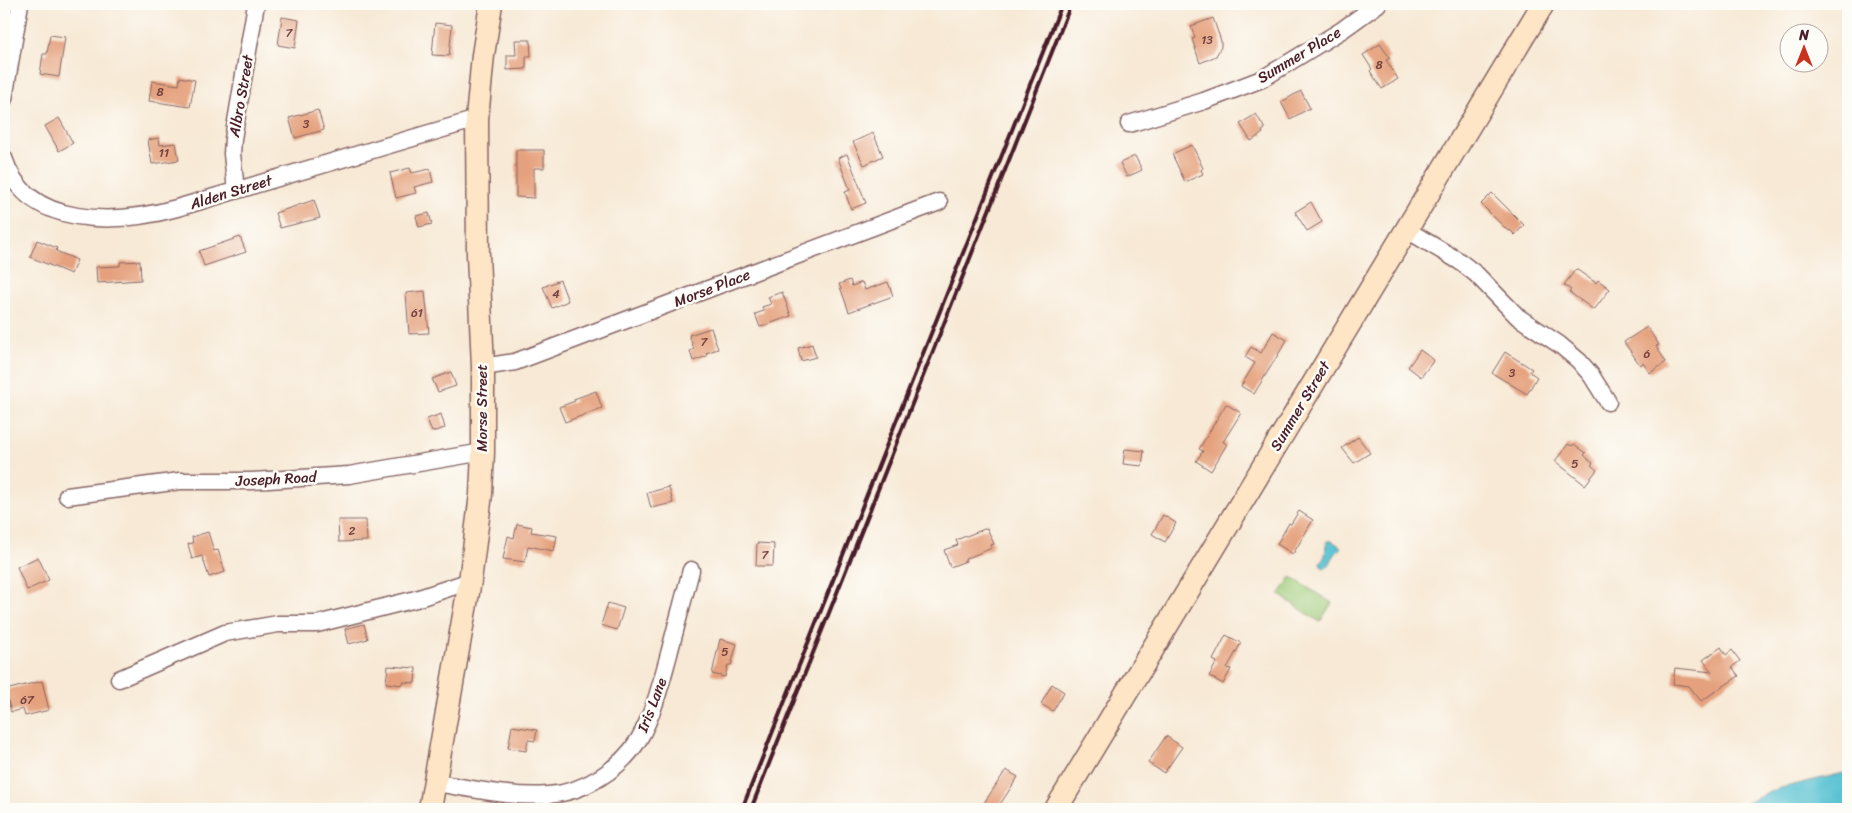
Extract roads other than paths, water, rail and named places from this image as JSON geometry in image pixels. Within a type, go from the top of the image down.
[{"type":"main road","name":"Morse Street","points":[[430,809],[470,581],[481,494],[483,367],[478,255],[478,119],[483,55],[491,4]]},
{"type":"main road","name":"Summer Street","points":[[1056,809],[1543,4]]},
{"type":"street","points":[[4,99],[20,4]]},
{"type":"street","name":"Albro Street","points":[[236,190],[232,154],[233,139],[256,4]]},
{"type":"street","name":"Summer Place","points":[[1129,124],[1204,101],[1262,79],[1342,30],[1378,4]]},
{"type":"street","name":"Alden Street","points":[[4,158],[14,181],[22,191],[51,209],[103,218],[139,217],[178,208],[478,119]]},
{"type":"street","name":"Morse Place","points":[[483,367],[515,362],[939,202]]},
{"type":"street","points":[[1407,230],[1459,261],[1476,274],[1518,318],[1560,345],[1579,361],[1591,375],[1608,402]]},
{"type":"street","name":"Joseph Road","points":[[67,496],[180,481],[252,481],[349,475],[483,452]]},
{"type":"street","name":"Iris Lane","points":[[435,783],[523,795],[548,795],[571,791],[591,782],[614,767],[638,741],[654,707],[691,570]]},
{"type":"street","points":[[119,679],[225,633],[278,624],[317,624],[416,598],[470,581]]},
{"type":"water","points":[[1328,541],[1332,541],[1341,547],[1332,558],[1329,566],[1325,568],[1320,563],[1325,556]]},
{"type":"water","points":[[1848,772],[1848,809],[1733,809],[1777,789]]},
{"type":"railway","points":[[742,809],[1062,4]]},
{"type":"railway","points":[[751,809],[1071,4]]}]
